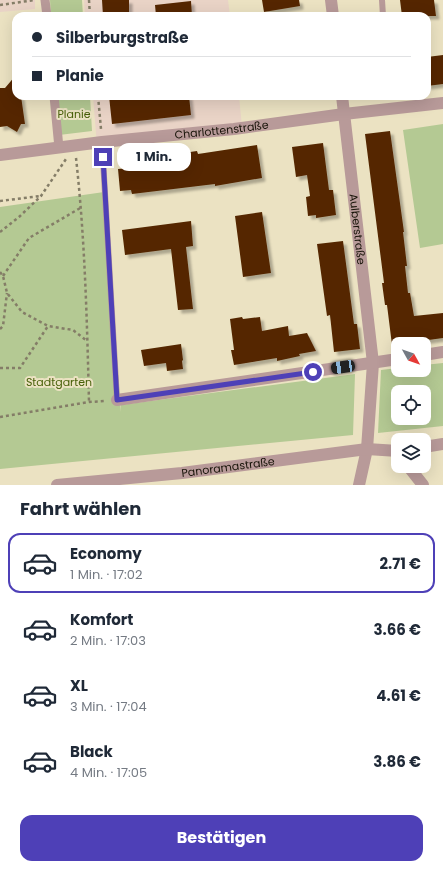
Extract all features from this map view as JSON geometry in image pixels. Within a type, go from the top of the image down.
[{"type":"street","points":[[45,0],[46,12]]},
{"type":"street","points":[[331,0],[332,12]]},
{"type":"street","points":[[54,100],[59,148]]},
{"type":"street","name":"Aulberstraße","points":[[342,100],[373,363],[367,449],[359,485]]},
{"type":"street","name":"Charlottenstraße","points":[[0,155],[75,145],[234,129],[344,114],[443,103]]},
{"type":"street","points":[[431,354],[443,352]]},
{"type":"street","points":[[117,400],[391,360]]},
{"type":"street","points":[[431,446],[443,444]]},
{"type":"street","name":"Panoramastraße","points":[[57,485],[182,473],[367,449],[391,451]]},
{"type":"street","points":[[414,473],[423,485]]},
{"type":"lane","points":[[382,0],[383,12]]},
{"type":"lane","points":[[102,142],[117,400]]},
{"type":"path","points":[[0,5],[36,0]]},
{"type":"path","points":[[89,0],[90,12]]},
{"type":"path","points":[[98,100],[102,142]]},
{"type":"path","points":[[0,232],[19,217],[40,196],[75,145]]},
{"type":"path","points":[[75,145],[82,207],[89,402]]},
{"type":"path","points":[[0,201],[40,196]]},
{"type":"path","points":[[3,276],[29,238],[82,207]]},
{"type":"path","points":[[0,272],[3,276],[7,293],[3,326],[0,329]]},
{"type":"path","points":[[7,293],[22,312],[48,326],[73,330],[88,342]]},
{"type":"path","points":[[0,368],[20,368],[48,326]]},
{"type":"path","points":[[0,417],[89,402],[117,400]]},
{"type":"shaded area","points":[[0,0],[35,0],[35,9],[0,12]]},
{"type":"shaded area","points":[[84,0],[228,0],[230,12],[85,12]]},
{"type":"shaded area","points":[[93,100],[239,100],[242,127],[97,146]]},
{"type":"green space","points":[[50,0],[82,0],[83,12],[51,12]]},
{"type":"green space","name":"Planie","points":[[57,100],[90,100],[92,131],[59,135]]},
{"type":"green space","points":[[443,124],[443,244],[420,248],[403,130]]},
{"type":"green space","name":"Stadtgarten","points":[[104,192],[121,412],[121,405],[355,374],[353,435],[0,469],[0,207]]},
{"type":"green space","points":[[443,363],[443,426],[378,433],[381,370],[391,369],[391,377],[431,377],[431,364]]},
{"type":"building","points":[[102,0],[129,0],[129,12],[103,12]]},
{"type":"building","points":[[262,0],[299,0],[300,6],[264,12]]},
{"type":"building","points":[[400,0],[434,0],[436,16],[431,16],[431,12],[402,12]]},
{"type":"building","points":[[191,1],[192,12],[156,12],[155,5]]},
{"type":"building","points":[[443,55],[443,84],[431,86],[431,56]]},
{"type":"building","points":[[12,80],[12,100],[22,100],[25,124],[21,124],[17,132],[7,126],[0,127],[0,88],[5,88]]},
{"type":"building","points":[[109,100],[189,100],[191,115],[112,124]]},
{"type":"building","points":[[390,131],[404,232],[407,266],[405,266],[408,293],[410,293],[414,316],[443,313],[443,338],[431,340],[431,337],[391,337],[387,305],[385,305],[382,283],[384,283],[365,134]]},
{"type":"building","points":[[323,143],[329,190],[333,190],[336,215],[316,218],[316,215],[308,216],[306,197],[310,196],[307,175],[296,177],[292,147]]},
{"type":"building","points":[[257,145],[262,178],[215,186],[215,184],[132,194],[131,190],[120,191],[118,169],[130,168],[129,163],[163,160],[162,156],[197,151],[198,154]]},
{"type":"building","points":[[262,212],[271,273],[243,277],[235,216]]},
{"type":"building","points":[[191,221],[193,246],[186,247],[193,309],[178,310],[171,249],[125,255],[122,230]]},
{"type":"building","points":[[343,241],[354,324],[357,324],[360,349],[334,352],[330,315],[327,316],[317,244]]},
{"type":"building","points":[[242,317],[243,319],[260,317],[262,331],[288,326],[289,336],[307,333],[316,351],[299,354],[300,356],[277,361],[277,358],[234,365],[231,350],[234,350],[230,319]]},
{"type":"building","points":[[181,344],[183,369],[167,371],[166,363],[144,366],[141,350]]},
{"type":"route","points":[[103,157],[117,400],[313,372]]}]
